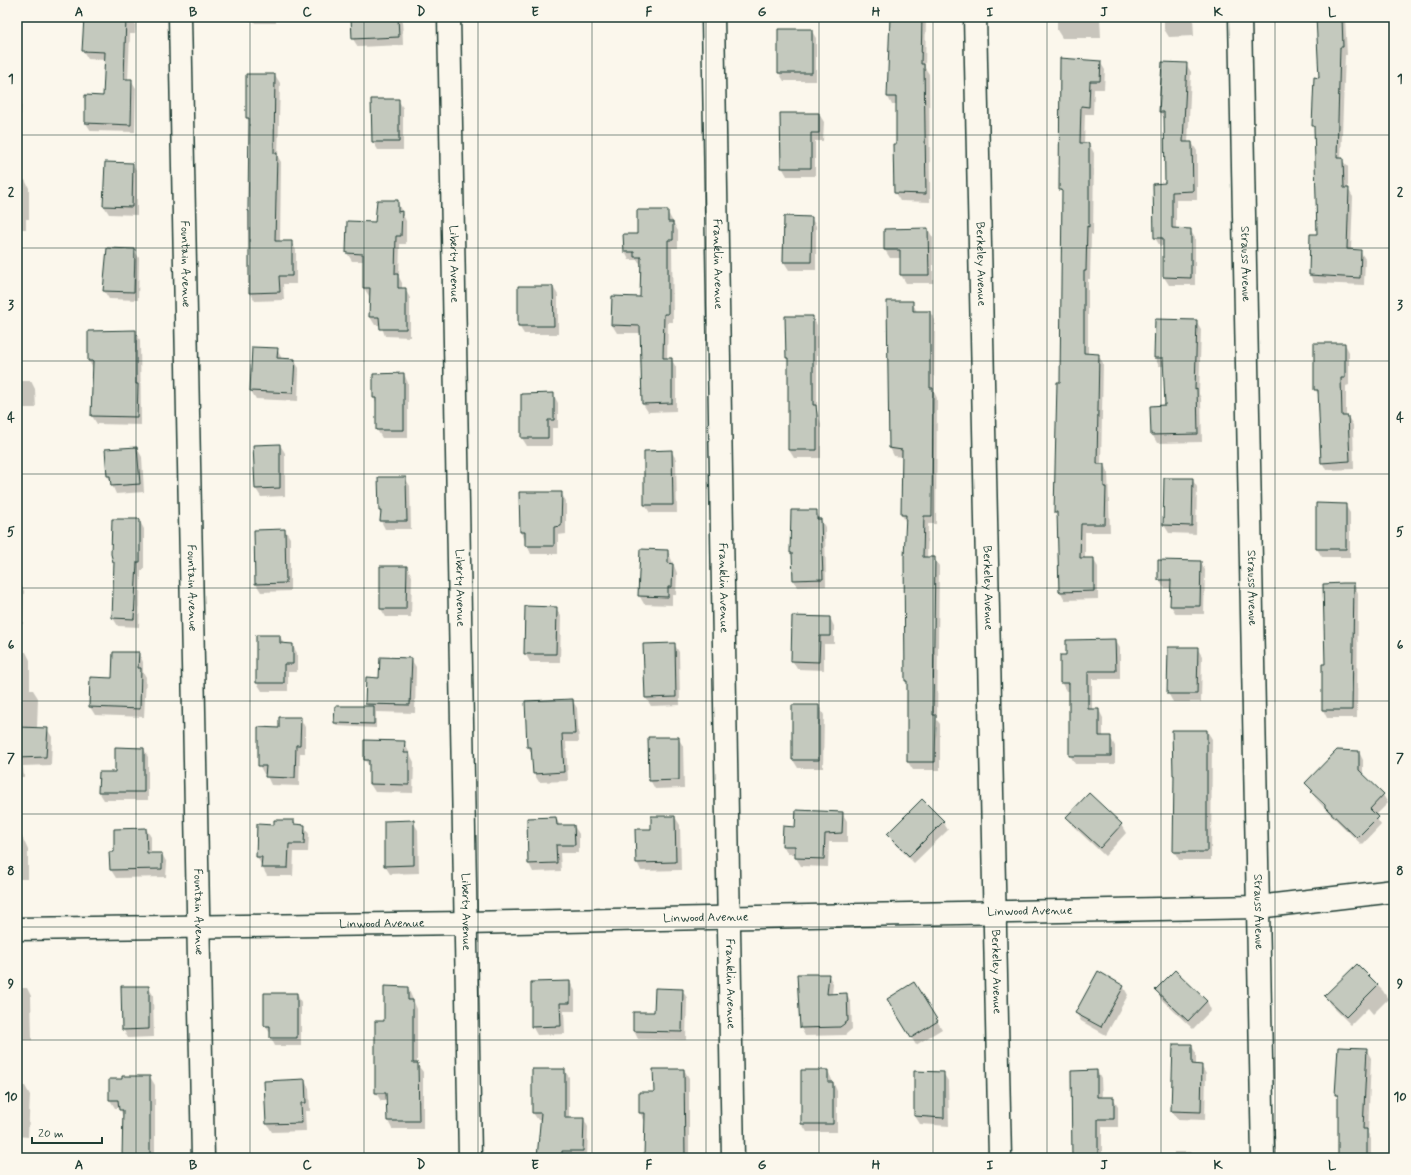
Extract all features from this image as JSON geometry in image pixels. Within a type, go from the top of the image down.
[{"type":"street","name":"Fountain Avenue","points":[[180,17],[203,1158]]},
{"type":"street","name":"Liberty Avenue","points":[[449,17],[470,1158]]},
{"type":"street","name":"Franklin Avenue","points":[[714,17],[733,1158]]},
{"type":"street","name":"Berkeley Avenue","points":[[975,17],[1000,1158]]},
{"type":"street","name":"Strauss Avenue","points":[[1240,17],[1263,1158]]},
{"type":"street","name":"Linwood Avenue","points":[[17,929],[465,923],[994,911],[1258,907],[1394,891]]},
{"type":"building","points":[[84,17],[126,17],[124,79],[132,79],[131,125],[85,123],[85,95],[103,96],[105,52],[82,51]]},
{"type":"building","points":[[351,17],[398,17],[399,37],[352,39]]},
{"type":"building","points":[[890,17],[922,17],[921,64],[924,64],[926,194],[894,193],[893,144],[896,144],[896,97],[887,97]]},
{"type":"building","points":[[1316,17],[1342,17],[1343,47],[1340,47],[1337,158],[1343,158],[1344,188],[1349,188],[1347,249],[1361,250],[1360,278],[1309,275],[1310,234],[1317,234],[1314,126],[1312,126],[1314,77],[1319,78]]},
{"type":"building","points":[[778,29],[812,29],[812,73],[778,73]]},
{"type":"building","points":[[1060,58],[1101,61],[1100,81],[1090,81],[1089,107],[1081,106],[1080,143],[1089,143],[1089,227],[1087,226],[1086,271],[1084,271],[1084,353],[1099,354],[1097,464],[1104,464],[1104,487],[1106,487],[1105,524],[1081,524],[1080,558],[1094,558],[1094,591],[1059,592],[1057,512],[1054,512],[1057,382],[1060,382],[1062,190],[1059,190]]},
{"type":"building","points":[[1162,62],[1187,63],[1183,142],[1192,142],[1193,191],[1172,192],[1172,228],[1191,229],[1191,278],[1163,277],[1163,238],[1154,238],[1153,184],[1165,183],[1164,112],[1159,112]]},
{"type":"building","points":[[246,74],[275,74],[274,153],[277,153],[275,241],[292,241],[292,276],[279,276],[280,292],[249,293],[249,118],[246,118]]},
{"type":"building","points":[[371,99],[399,99],[399,142],[372,142]]},
{"type":"building","points":[[780,113],[819,113],[819,133],[811,133],[811,168],[781,168]]},
{"type":"building","points":[[105,162],[133,163],[132,207],[103,206]]},
{"type":"building","points":[[377,200],[398,200],[398,212],[402,211],[401,236],[396,236],[395,274],[398,274],[398,288],[406,288],[406,329],[380,329],[379,317],[369,317],[370,288],[363,288],[363,254],[346,253],[347,221],[375,222]]},
{"type":"building","points":[[637,210],[668,210],[668,222],[673,222],[673,240],[668,240],[668,314],[664,314],[663,358],[672,358],[672,403],[642,404],[640,326],[611,325],[612,296],[640,297],[641,257],[634,257],[634,252],[624,252],[623,234],[637,234]]},
{"type":"building","points":[[784,216],[812,217],[811,262],[783,262]]},
{"type":"building","points":[[928,228],[929,275],[900,275],[900,250],[884,250],[884,229]]},
{"type":"building","points":[[107,248],[135,249],[134,292],[103,291]]},
{"type":"building","points":[[518,286],[553,286],[554,326],[518,326]]},
{"type":"building","points":[[887,301],[913,301],[913,311],[930,311],[930,388],[933,388],[932,516],[924,516],[923,557],[935,557],[933,715],[936,715],[935,762],[907,762],[904,557],[906,515],[901,515],[902,450],[889,448]]},
{"type":"building","points":[[785,316],[813,316],[813,405],[816,405],[817,415],[817,450],[788,450],[788,358],[786,358]]},
{"type":"building","points":[[1155,319],[1197,320],[1195,389],[1197,388],[1198,434],[1151,435],[1150,406],[1165,405],[1163,358],[1154,358]]},
{"type":"building","points":[[136,330],[136,384],[138,384],[137,417],[91,416],[93,361],[88,361],[88,331]]},
{"type":"building","points":[[1314,343],[1345,343],[1345,378],[1341,378],[1342,416],[1348,416],[1350,461],[1321,463],[1318,390],[1314,390]]},
{"type":"building","points":[[252,347],[278,348],[277,358],[295,359],[293,393],[250,391]]},
{"type":"building","points":[[404,373],[404,430],[376,430],[376,398],[373,398],[373,374]]},
{"type":"building","points":[[554,393],[554,420],[548,420],[548,438],[521,438],[521,394]]},
{"type":"building","points":[[280,444],[280,488],[255,489],[253,445]]},
{"type":"building","points":[[137,447],[140,484],[111,486],[110,476],[107,476],[105,449]]},
{"type":"building","points":[[672,450],[673,505],[644,505],[644,451]]},
{"type":"building","points":[[378,477],[406,477],[407,521],[380,521],[381,511],[379,511]]},
{"type":"building","points":[[1164,478],[1193,478],[1192,526],[1163,525]]},
{"type":"building","points":[[519,492],[562,492],[561,526],[554,527],[554,546],[525,546],[525,532],[520,532]]},
{"type":"building","points":[[1316,503],[1346,504],[1346,549],[1316,549]]},
{"type":"building","points":[[791,510],[817,510],[817,519],[821,519],[823,579],[793,580],[792,553],[790,553]]},
{"type":"building","points":[[112,519],[140,519],[140,562],[137,562],[134,619],[112,618],[114,562],[111,554]]},
{"type":"building","points":[[285,529],[286,583],[255,584],[254,530]]},
{"type":"building","points":[[640,549],[668,550],[668,563],[673,564],[672,587],[668,587],[668,597],[638,596]]},
{"type":"building","points":[[1158,560],[1201,561],[1200,606],[1170,606],[1171,580],[1158,580]]},
{"type":"building","points":[[380,566],[407,566],[406,609],[380,609]]},
{"type":"building","points":[[1354,583],[1352,710],[1322,710],[1322,664],[1325,664],[1323,584]]},
{"type":"building","points":[[525,606],[557,607],[556,654],[524,654]]},
{"type":"building","points":[[792,616],[830,617],[830,636],[820,636],[819,662],[791,661]]},
{"type":"building","points":[[256,635],[280,635],[280,643],[293,644],[293,664],[284,664],[284,683],[256,683]]},
{"type":"building","points":[[1115,639],[1116,671],[1088,671],[1088,709],[1099,709],[1099,736],[1111,736],[1111,756],[1069,756],[1069,683],[1060,683],[1060,655],[1066,655],[1066,640]]},
{"type":"building","points":[[675,643],[676,697],[645,698],[643,644]]},
{"type":"building","points":[[1168,647],[1198,647],[1197,694],[1167,694]]},
{"type":"building","points":[[113,652],[139,652],[138,668],[141,668],[140,709],[89,707],[90,677],[112,678]]},
{"type":"building","points":[[380,657],[412,658],[410,705],[365,704],[366,677],[379,678]]},
{"type":"building","points":[[573,699],[575,734],[562,734],[564,772],[533,774],[531,747],[527,747],[525,701]]},
{"type":"building","points":[[792,705],[819,705],[819,760],[792,760]]},
{"type":"building","points":[[335,706],[374,706],[374,724],[334,723]]},
{"type":"building","points":[[279,717],[301,717],[300,745],[296,745],[295,778],[265,777],[266,766],[258,766],[258,727],[279,728]]},
{"type":"building","points":[[17,727],[48,728],[46,757],[17,758]]},
{"type":"building","points":[[1172,730],[1207,730],[1207,852],[1173,852],[1174,775]]},
{"type":"building","points":[[648,737],[679,737],[679,780],[649,781]]},
{"type":"building","points":[[364,740],[405,741],[404,753],[409,753],[409,785],[369,784],[369,760],[364,760]]},
{"type":"building","points":[[115,747],[144,748],[144,792],[98,792],[99,772],[115,772]]},
{"type":"building","points":[[1337,750],[1359,751],[1359,770],[1384,794],[1370,809],[1378,817],[1357,838],[1325,807],[1325,805],[1311,792],[1313,791],[1305,783]]},
{"type":"building","points":[[1089,793],[1122,824],[1100,848],[1066,817]]},
{"type":"building","points":[[922,799],[944,821],[909,856],[887,834]]},
{"type":"building","points":[[796,810],[843,812],[842,833],[825,834],[824,859],[795,858],[795,846],[782,846],[783,826],[795,827]]},
{"type":"building","points":[[651,816],[675,816],[676,862],[636,863],[635,829],[651,829]]},
{"type":"building","points":[[556,817],[557,825],[574,825],[575,845],[556,845],[557,863],[528,864],[527,818]]},
{"type":"building","points":[[274,820],[294,820],[294,824],[305,825],[304,844],[289,844],[288,868],[261,868],[262,857],[256,857],[257,824],[274,825]]},
{"type":"building","points":[[414,820],[414,865],[384,866],[384,821]]},
{"type":"building","points":[[146,828],[147,853],[162,853],[162,869],[110,870],[109,852],[114,852],[114,829]]},
{"type":"building","points":[[1357,964],[1378,985],[1346,1017],[1324,996]]},
{"type":"building","points":[[1175,970],[1207,1001],[1188,1021],[1155,990]]},
{"type":"building","points":[[1098,971],[1124,986],[1101,1027],[1075,1013]]},
{"type":"building","points":[[797,974],[829,974],[827,994],[847,993],[848,1021],[840,1027],[800,1028]]},
{"type":"building","points":[[570,981],[570,1003],[560,1003],[561,1026],[531,1027],[531,982]]},
{"type":"building","points":[[914,982],[938,1021],[911,1038],[887,999]]},
{"type":"building","points":[[121,986],[149,986],[149,1029],[122,1030]]},
{"type":"building","points":[[384,986],[408,987],[408,1000],[413,1000],[413,1063],[418,1063],[419,1121],[387,1121],[386,1093],[375,1093],[375,1021],[384,1021]]},
{"type":"building","points":[[655,988],[683,989],[682,1032],[633,1031],[633,1012],[654,1012]]},
{"type":"building","points":[[264,993],[297,993],[297,1038],[270,1038],[270,1026],[264,1026]]},
{"type":"building","points":[[1173,1044],[1192,1044],[1192,1064],[1202,1065],[1201,1112],[1171,1111]]},
{"type":"building","points":[[1338,1047],[1367,1048],[1363,1129],[1367,1129],[1367,1158],[1338,1158],[1338,1095],[1335,1095]]},
{"type":"building","points":[[532,1069],[565,1069],[565,1118],[584,1118],[583,1151],[562,1151],[562,1158],[537,1158],[541,1113],[532,1113]]},
{"type":"building","points":[[653,1069],[684,1069],[685,1158],[644,1158],[645,1113],[639,1113],[639,1092],[654,1092]]},
{"type":"building","points":[[801,1070],[828,1070],[828,1082],[833,1082],[833,1124],[801,1124]]},
{"type":"building","points":[[1097,1070],[1097,1097],[1114,1097],[1114,1119],[1098,1119],[1098,1158],[1072,1158],[1071,1071]]},
{"type":"building","points":[[914,1071],[944,1072],[944,1118],[914,1116]]},
{"type":"building","points":[[122,1076],[150,1076],[150,1158],[122,1158],[123,1110],[119,1110],[118,1100],[109,1100],[109,1079],[122,1079]]},
{"type":"building","points":[[305,1079],[306,1103],[301,1103],[302,1123],[266,1124],[264,1081]]}]
